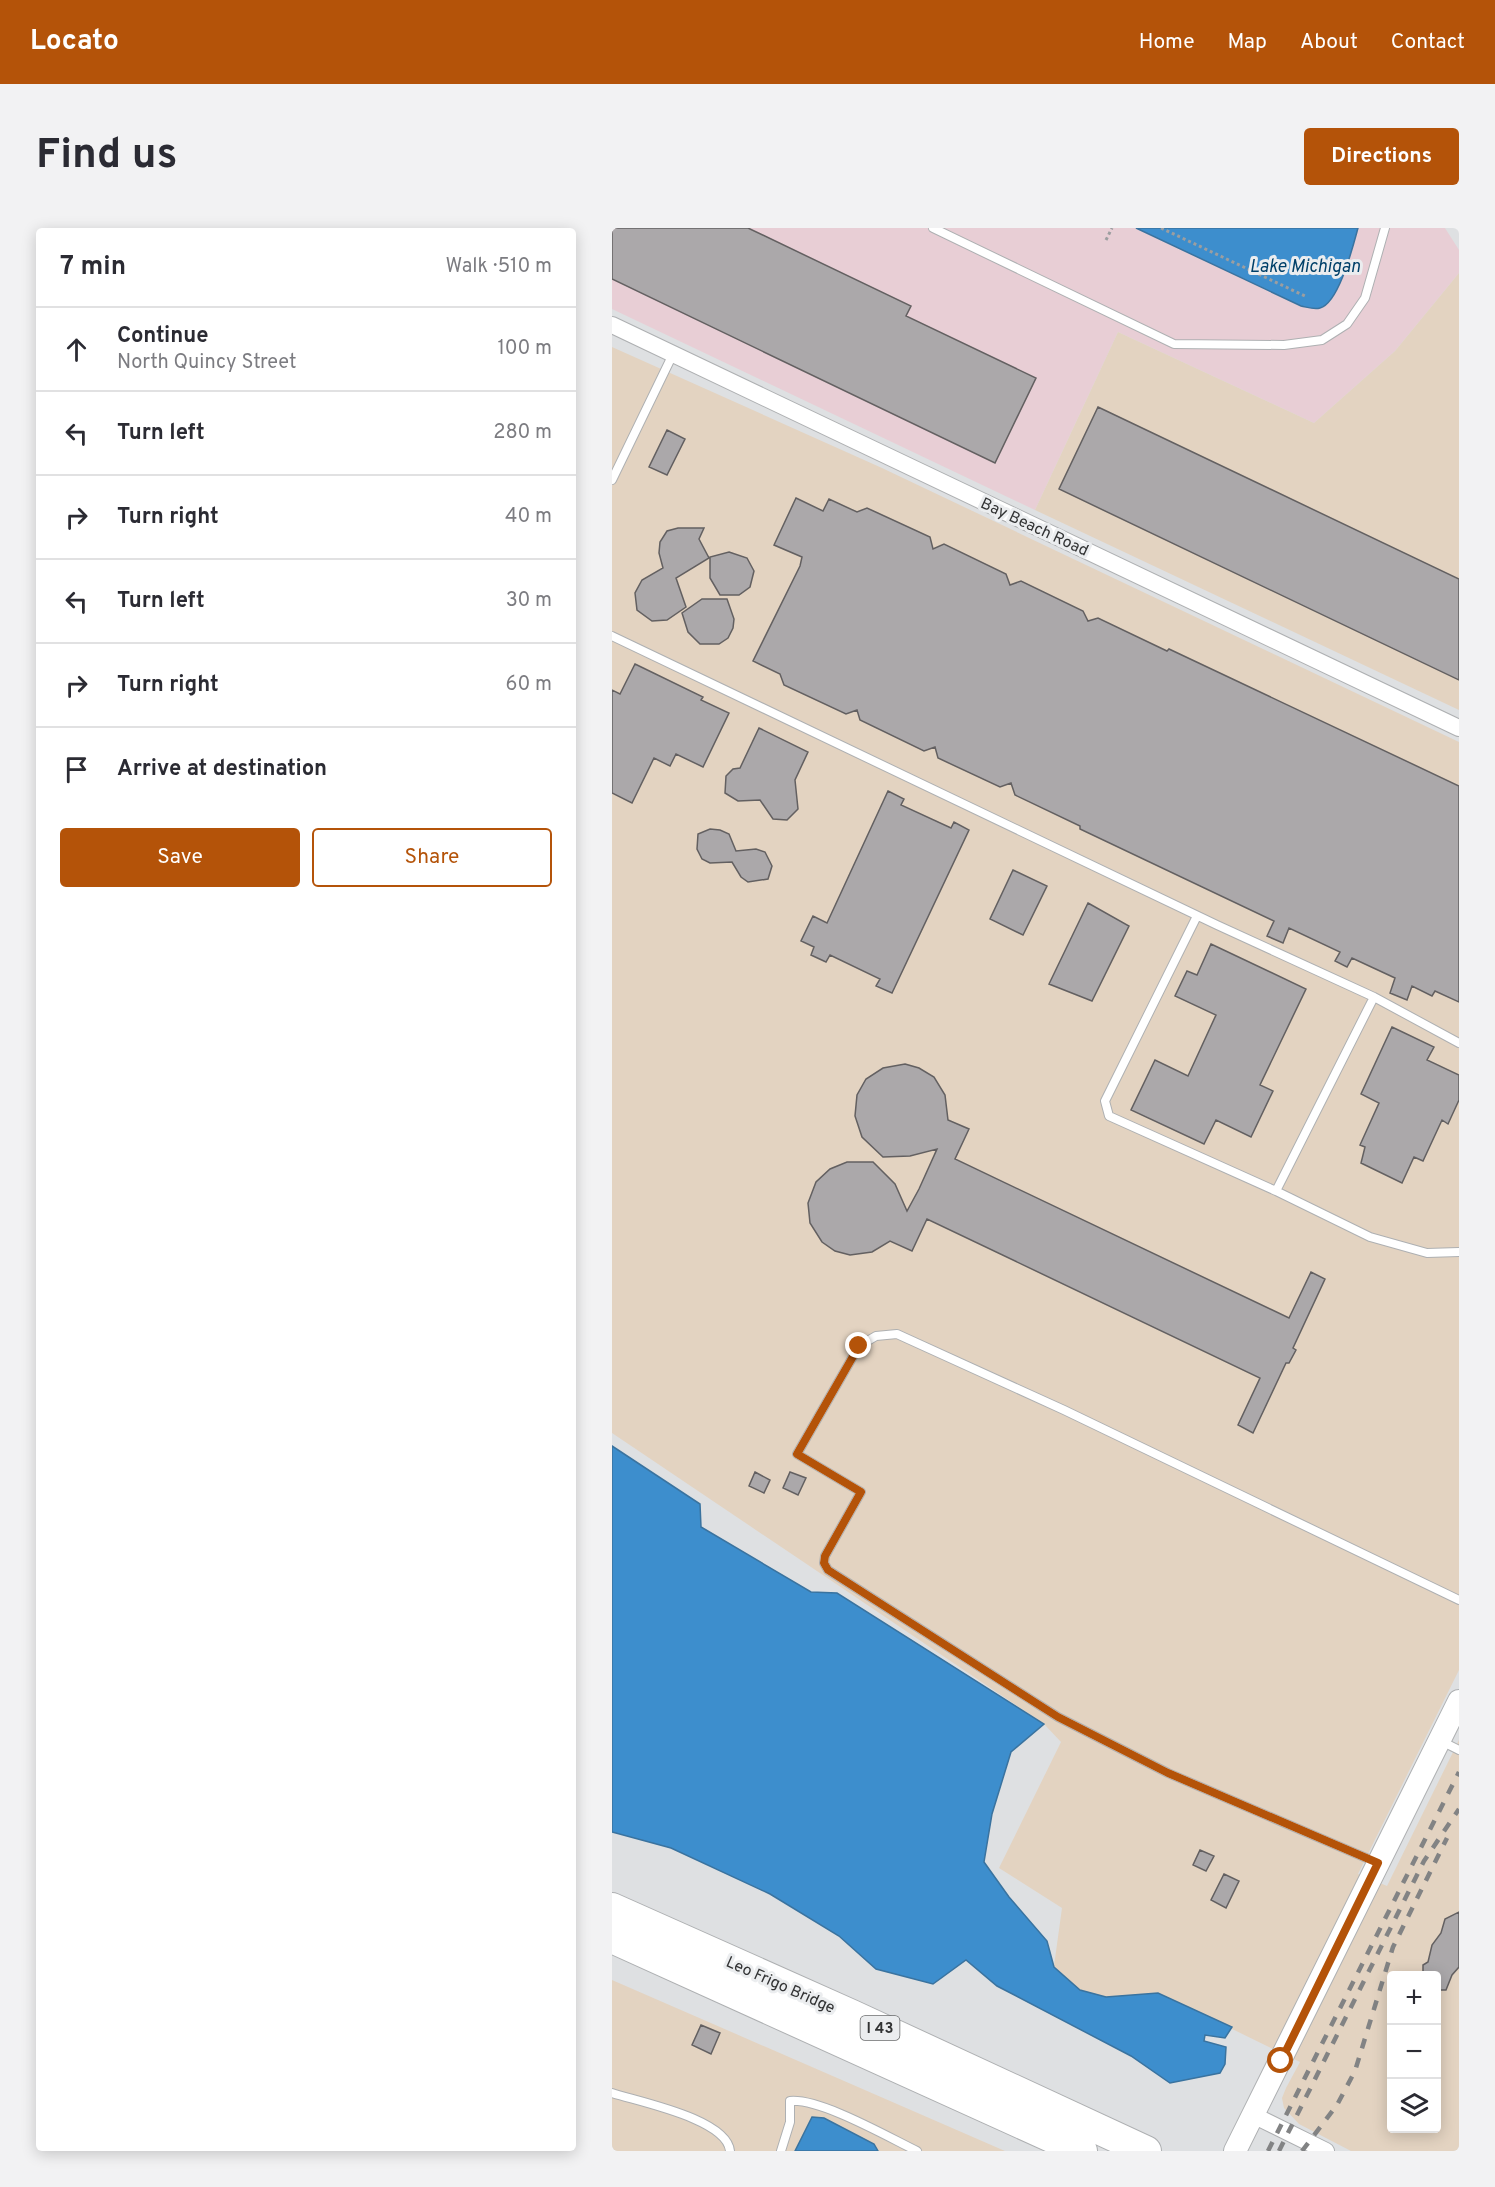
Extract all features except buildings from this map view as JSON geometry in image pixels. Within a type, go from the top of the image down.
[{"type":"highway","name":"Leo Frigo Bridge","points":[[612,1908],[852,2015],[1146,2151]]},
{"type":"highway","name":"I 43","points":[[612,1938],[1082,2151]]},
{"type":"street","name":"Bay Beach Road","points":[[612,325],[1459,728]]},
{"type":"street","points":[[1235,2151],[1378,1863],[1449,1745],[1459,1701]]},
{"type":"street","points":[[1253,2115],[1326,2151]]},
{"type":"lane","points":[[933,228],[1174,344],[1273,345],[1322,340],[1347,324],[1365,298],[1385,228]]},
{"type":"lane","points":[[612,480],[673,354]]},
{"type":"lane","points":[[612,636],[1197,916],[1374,997],[1459,1043]]},
{"type":"lane","points":[[1197,916],[1106,1101],[1109,1116],[1276,1191],[1370,1237],[1427,1253],[1459,1252]]},
{"type":"lane","points":[[1276,1191],[1374,997]]},
{"type":"lane","points":[[1378,1863],[1168,1773],[1058,1717],[828,1570],[824,1563],[825,1556],[861,1492],[797,1454],[859,1346],[876,1336],[897,1334],[1074,1415],[1459,1600]]},
{"type":"lane","points":[[612,2093],[704,2122],[723,2136],[730,2151]]},
{"type":"lane","points":[[781,2151],[790,2122],[790,2101],[798,2100],[821,2107],[917,2151]]},
{"type":"path","points":[[1106,240],[1112,228]]},
{"type":"path","points":[[1161,228],[1307,297]]},
{"type":"shaded area","points":[[612,228],[1136,228],[1301,306],[1321,308],[1330,302],[1339,284],[1358,228],[1445,228],[1459,250],[1459,273],[1395,351],[1314,423],[1118,332],[1035,510],[612,309]]},
{"type":"shaded area","points":[[1459,273],[1459,710],[1035,510],[1118,332],[1314,423],[1395,351]]},
{"type":"shaded area","points":[[612,347],[882,468],[1459,742],[1459,1670],[1358,1874],[1387,1886],[1459,1740],[1459,2151],[1351,2151],[1299,2124],[1284,2108],[1282,2098],[1300,2062],[1158,1993],[1106,1997],[1080,1990],[1054,1966],[1062,1908],[999,1868],[1061,1742],[1044,1724],[612,1433]]},
{"type":"shaded area","points":[[612,1980],[1005,2151],[612,2151]]},
{"type":"water","name":"Lake Michigan","points":[[1136,228],[1358,228],[1339,285],[1327,304],[1315,309],[1301,306]]},
{"type":"water","points":[[612,1446],[700,1504],[701,1527],[811,1592],[837,1593],[1044,1724],[1011,1752],[992,1814],[984,1862],[1009,1897],[1047,1941],[1054,1967],[1080,1990],[1106,1997],[1158,1993],[1232,2027],[1225,2038],[1205,2035],[1204,2041],[1226,2047],[1225,2064],[1220,2073],[1170,2083],[1131,2056],[997,1986],[966,1960],[933,1984],[876,1969],[839,1936],[770,1894],[671,1848],[612,1832]]},
{"type":"water","points":[[812,2117],[824,2118],[874,2144],[878,2151],[795,2151]]},
{"type":"railway","points":[[1268,2151],[1459,1772]]},
{"type":"railway","points":[[1279,2151],[1424,1861],[1459,1809]]},
{"type":"railway","points":[[1302,2151],[1337,2105],[1355,2071],[1393,1947],[1447,1838]]},
{"type":"route","points":[[859,1346],[797,1454],[861,1492],[825,1556],[824,1563],[828,1570],[1058,1717],[1168,1773],[1378,1863],[1281,2061]]}]
